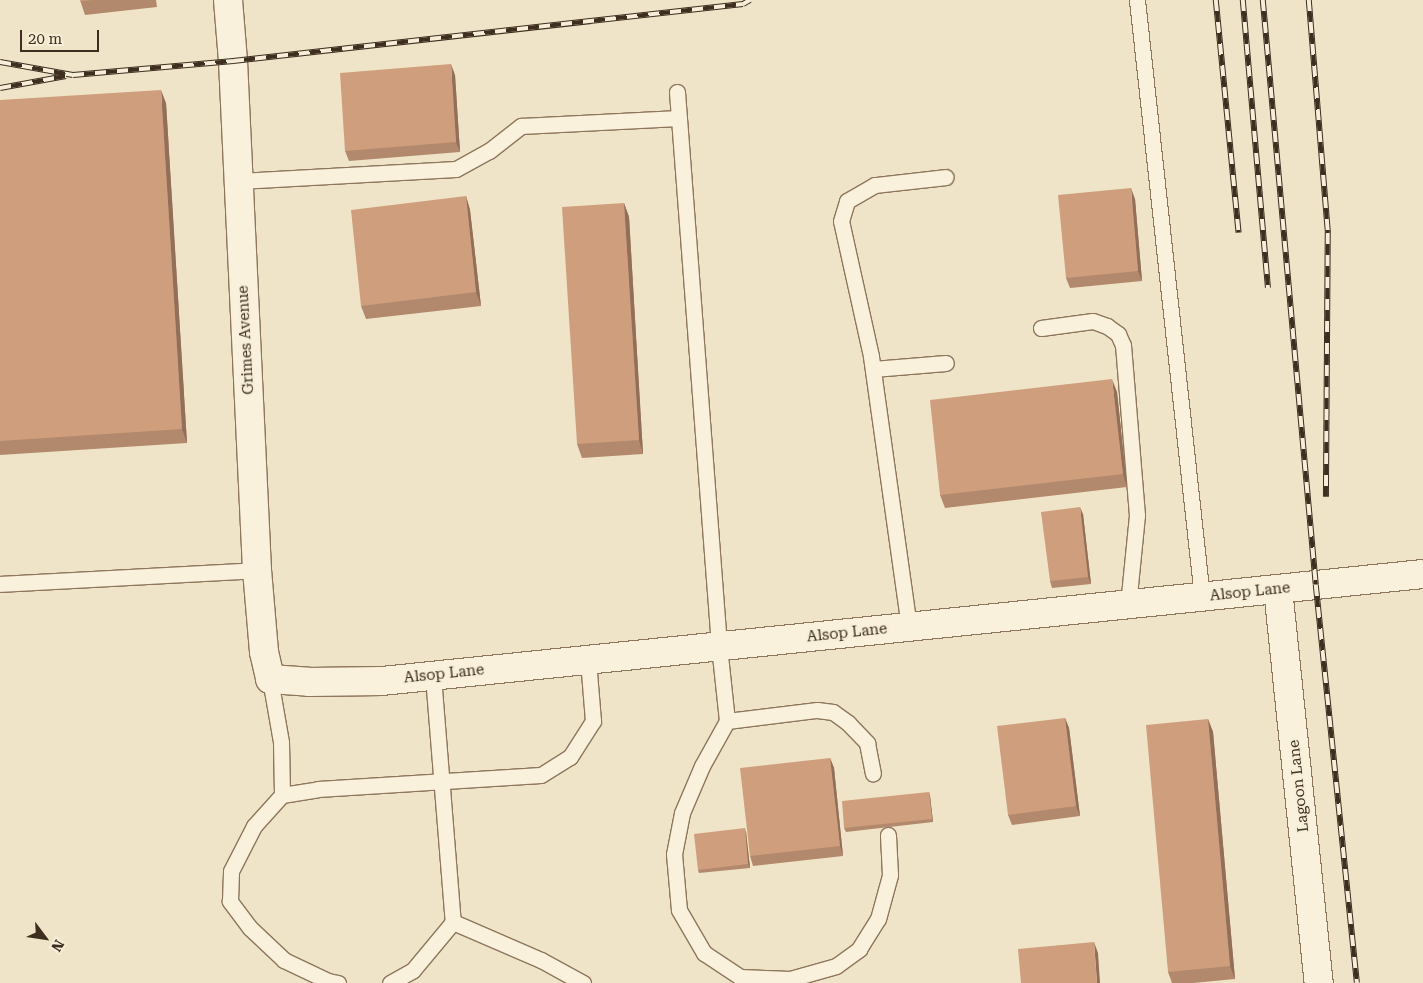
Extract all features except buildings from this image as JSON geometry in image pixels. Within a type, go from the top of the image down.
[{"type":"street","name":"Grimes Avenue","points":[[228,0],[233,61],[257,570],[264,652],[270,678]]},
{"type":"street","name":"Alsop Lane","points":[[270,678],[318,682],[382,681],[1423,574]]},
{"type":"street","name":"Lagoon Lane","points":[[1278,590],[1319,983]]},
{"type":"lane","points":[[1137,0],[1202,597]]},
{"type":"lane","points":[[677,92],[719,646],[727,721],[702,766],[682,813],[674,854],[679,910],[704,953],[740,976],[790,978],[836,966],[859,949],[878,919],[890,875],[888,835]]},
{"type":"lane","points":[[239,181],[456,170],[489,151],[521,126],[679,118]]},
{"type":"lane","points":[[909,627],[873,369],[841,221],[847,200],[875,185],[946,177]]},
{"type":"lane","points":[[1041,328],[1093,321],[1107,326],[1118,334],[1123,345],[1137,515],[1128,605]]},
{"type":"lane","points":[[873,369],[946,363]]},
{"type":"lane","points":[[0,584],[257,570]]},
{"type":"lane","points":[[338,983],[328,981],[284,960],[250,928],[230,901],[231,871],[254,826],[282,796],[318,789],[541,775],[570,757],[593,720],[588,660]]},
{"type":"lane","points":[[390,983],[413,970],[453,922],[433,676]]},
{"type":"lane","points":[[270,678],[281,742],[282,796]]},
{"type":"lane","points":[[727,721],[817,710],[833,712],[867,743],[873,773]]},
{"type":"lane","points":[[453,922],[542,960],[583,983]]},
{"type":"railway","points":[[0,62],[73,75],[233,61],[743,4],[750,0]]},
{"type":"railway","points":[[1216,0],[1239,233]]},
{"type":"railway","points":[[1243,0],[1268,288]]},
{"type":"railway","points":[[1263,0],[1316,585],[1357,983]]},
{"type":"railway","points":[[1309,0],[1328,233],[1326,497]]},
{"type":"railway","points":[[0,88],[66,76]]}]
